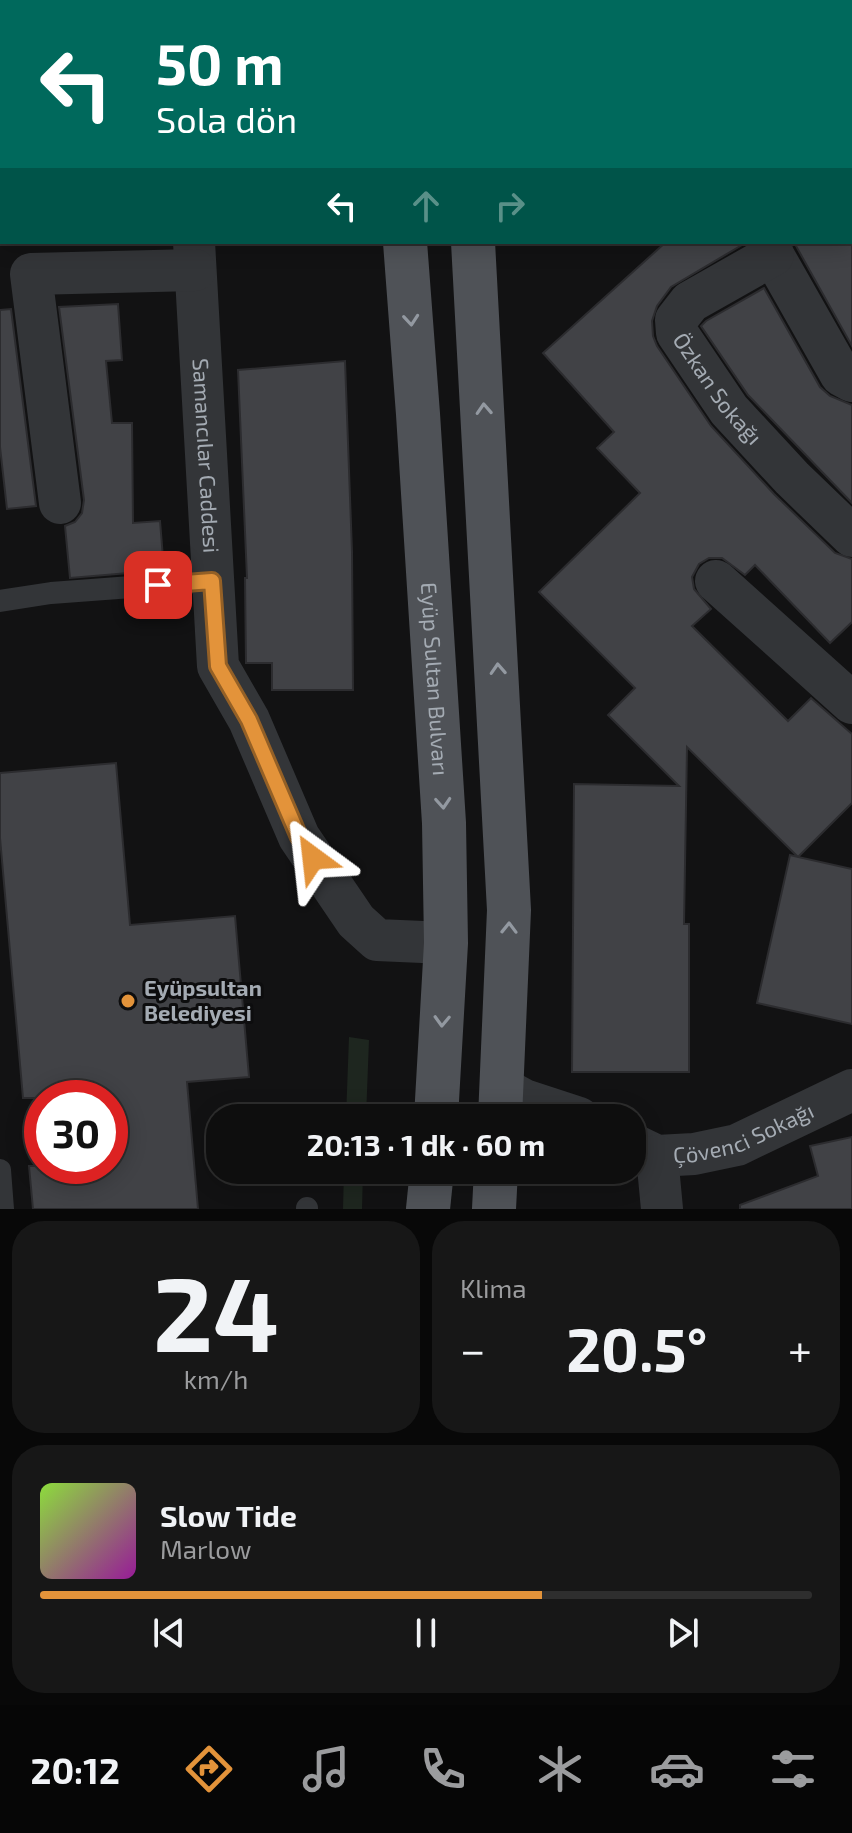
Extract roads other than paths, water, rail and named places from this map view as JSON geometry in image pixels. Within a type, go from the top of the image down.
[{"type":"main road","name":"Eyüp Sultan Bulvarı","points":[[405,244],[444,823],[446,943],[437,1104]]},
{"type":"main road","points":[[473,244],[509,910],[502,1084]]},
{"type":"main road","points":[[446,943],[467,948],[481,973],[502,1084]]},
{"type":"main road","points":[[428,1209],[431,1184]]},
{"type":"main road","points":[[494,1209],[495,1184]]},
{"type":"street","points":[[772,249],[841,375],[852,381]]},
{"type":"street","name":"Özkan Sokağı","points":[[772,249],[690,302],[676,320],[677,333],[729,410],[792,478],[852,536]]},
{"type":"street","name":"Samancılar Caddesi","points":[[194,256],[218,666],[249,720],[299,837],[356,921],[377,940],[446,943]]},
{"type":"street","points":[[60,503],[31,274],[194,256]]},
{"type":"street","points":[[716,581],[852,703]]},
{"type":"street","points":[[502,1084],[524,1100],[536,1104]]},
{"type":"street","name":"Çövenci Sokağı","points":[[646,1150],[694,1154],[737,1145],[852,1090]]},
{"type":"street","points":[[646,1157],[662,1209]]},
{"type":"lane","points":[[0,601],[51,593],[212,581]]},
{"type":"lane","points":[[0,1170],[3,1209]]},
{"type":"place","name":"Eyüpsultan Belediyesi","points":[[128,1001]]}]
